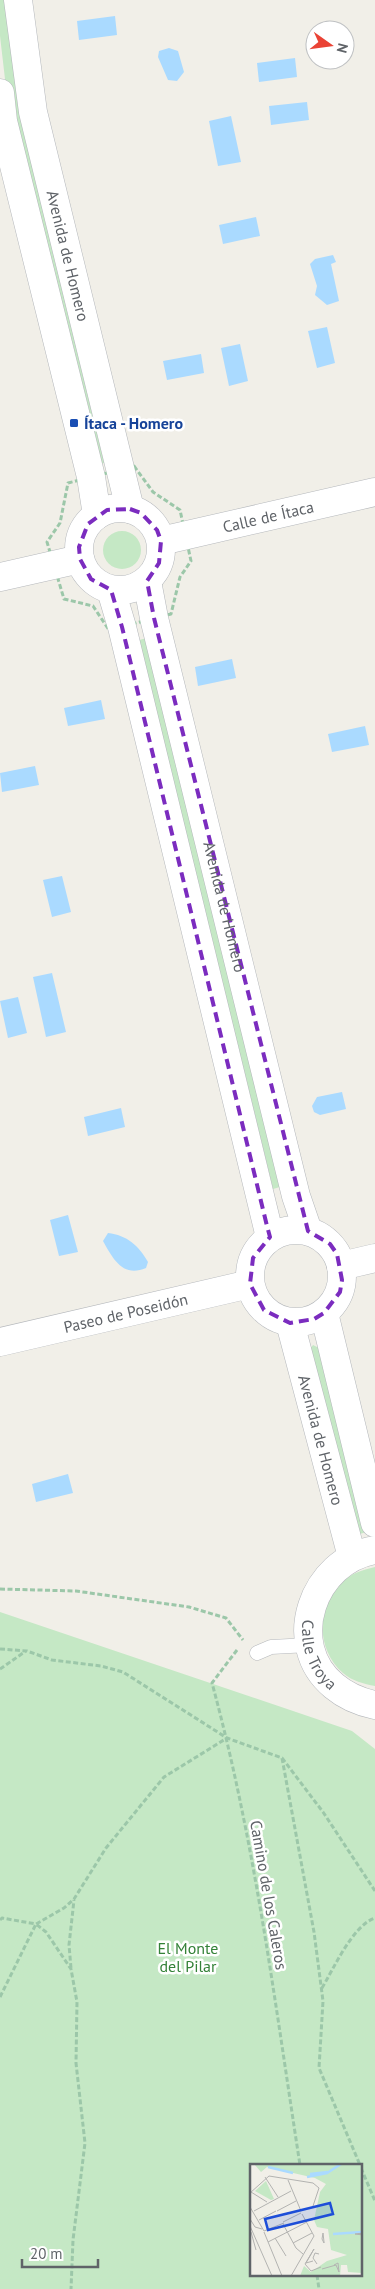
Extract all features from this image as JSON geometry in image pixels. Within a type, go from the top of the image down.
[{"type":"street","name":"Avenida de Homero","points":[[18,0],[33,112],[130,509]]},
{"type":"street","name":"Avenida de Homero","points":[[0,93],[3,121],[91,477],[97,515]]},
{"type":"street","name":"Calle de Ítaca","points":[[173,538],[375,492]]},
{"type":"street","points":[[130,509],[150,521],[157,530],[173,538],[148,581],[137,588],[124,591],[111,590],[100,586],[91,579],[80,559],[79,547],[82,535],[88,524],[97,515],[107,510],[130,509]]},
{"type":"street","points":[[0,577],[80,559]]},
{"type":"street","name":"Avenida de Homero","points":[[148,581],[154,618],[296,1196],[308,1231]]},
{"type":"street","name":"Avenida de Homero","points":[[111,590],[122,626],[270,1237]]},
{"type":"street","points":[[295,1229],[308,1231],[330,1244],[337,1254],[341,1266],[342,1280],[340,1292],[333,1304],[314,1320],[290,1323],[276,1318],[264,1310],[255,1298],[250,1284],[250,1271],[253,1258],[260,1246],[270,1237],[295,1229]]},
{"type":"street","points":[[341,1266],[375,1258]]},
{"type":"street","name":"Paseo de Poseidón","points":[[0,1342],[250,1284]]},
{"type":"street","name":"Avenida de Homero","points":[[324,1313],[375,1523]]},
{"type":"street","name":"Avenida de Homero","points":[[290,1323],[364,1554]]},
{"type":"street","name":"Calle Troya","points":[[364,1554],[331,1572],[316,1593],[308,1618],[309,1645],[318,1666],[332,1685],[352,1698],[375,1705]]},
{"type":"lane","points":[[257,1653],[271,1647],[309,1645]]},
{"type":"path","points":[[134,466],[154,492],[180,510],[173,538],[191,561],[180,577],[171,614],[109,630],[93,606],[64,599],[47,542],[60,523],[68,483],[119,470],[134,466]]},
{"type":"path","points":[[0,1589],[76,1591],[189,1607],[226,1618],[244,1642]]},
{"type":"path","points":[[0,1649],[26,1652],[52,1660],[101,1666],[123,1672],[227,1738],[282,1758],[323,1812],[375,1891]]},
{"type":"path","name":"Camino de los Caleros","points":[[238,1649],[212,1683],[227,1738],[260,1909],[300,2164]]},
{"type":"path","points":[[0,1669],[26,1652]]},
{"type":"path","points":[[0,1997],[36,1924],[64,1908],[74,1899],[106,1848],[132,1813],[164,1777],[227,1738]]},
{"type":"path","points":[[282,1758],[314,1932],[322,1988],[319,2068],[360,2164]]},
{"type":"path","points":[[71,2289],[73,2240],[85,2143],[76,2063],[77,2002],[69,1945],[74,1899]]},
{"type":"path","points":[[322,1988],[345,1949],[366,1921],[375,1918]]},
{"type":"path","points":[[1,1919],[36,1924],[46,1932],[71,1969]]},
{"type":"path","points":[[362,2169],[375,2201]]},
{"type":"path","points":[[317,2276],[319,2289]]},
{"type":"highlighted area","points":[[130,509],[141,513],[157,530],[161,541],[159,563],[147,581],[154,618],[308,1231],[330,1244],[337,1254],[342,1280],[340,1292],[324,1313],[314,1319],[290,1323],[264,1310],[250,1284],[253,1258],[270,1237],[122,627],[111,590],[91,579],[80,559],[79,547],[88,524],[107,510]]},
{"type":"green space","points":[[0,0],[8,0],[111,461],[97,465],[10,122],[0,36]]},
{"type":"green space","points":[[122,531],[135,537],[141,550],[135,563],[122,569],[109,563],[103,550],[109,537]]},
{"type":"green space","points":[[147,638],[280,1187],[273,1189],[139,640]]},
{"type":"green space","points":[[313,1345],[319,1348],[366,1532],[360,1534],[310,1349]]},
{"type":"green space","points":[[375,1567],[375,1686],[350,1678],[334,1664],[324,1641],[322,1628],[326,1604],[340,1583],[356,1573]]},
{"type":"green space","name":"El Monte del Pilar","points":[[0,1612],[352,1731],[375,1749],[375,2289],[0,2289]]},
{"type":"water","points":[[115,16],[117,35],[79,40],[77,21]]},
{"type":"water","points":[[169,48],[178,51],[184,72],[177,81],[168,80],[158,57],[159,51]]},
{"type":"water","points":[[295,58],[297,77],[259,82],[257,63]]},
{"type":"water","points":[[307,102],[309,120],[271,125],[269,106]]},
{"type":"water","points":[[231,116],[241,162],[218,166],[209,121]]},
{"type":"water","points":[[256,217],[260,236],[223,244],[219,225]]},
{"type":"water","points":[[333,255],[336,262],[331,264],[339,301],[327,305],[315,295],[317,286],[310,264],[315,259]]},
{"type":"water","points":[[327,327],[335,363],[317,368],[308,331]]},
{"type":"water","points":[[240,344],[248,381],[229,386],[221,348]]},
{"type":"water","points":[[201,354],[204,373],[167,380],[163,361]]},
{"type":"water","points":[[232,659],[236,678],[198,686],[195,667]]},
{"type":"water","points":[[101,700],[105,719],[68,726],[64,708]]},
{"type":"water","points":[[365,726],[369,745],[332,752],[328,734]]},
{"type":"water","points":[[35,766],[39,785],[2,792],[0,773]]},
{"type":"water","points":[[62,876],[71,912],[52,917],[43,880]]},
{"type":"water","points":[[52,973],[66,1032],[46,1037],[33,977]]},
{"type":"water","points":[[18,997],[27,1033],[8,1038],[0,1001]]},
{"type":"water","points":[[342,1092],[346,1109],[320,1115],[314,1112],[312,1106],[317,1097]]},
{"type":"water","points":[[121,1108],[125,1127],[88,1136],[84,1117]]},
{"type":"water","points":[[68,1215],[78,1252],[59,1256],[50,1220]]},
{"type":"water","points":[[108,1233],[121,1236],[132,1242],[148,1262],[146,1268],[131,1271],[120,1265],[103,1241]]},
{"type":"water","points":[[68,1474],[73,1493],[36,1502],[32,1484]]},
{"type":"place","name":"Ítaca - Homero","points":[[74,423]]}]
